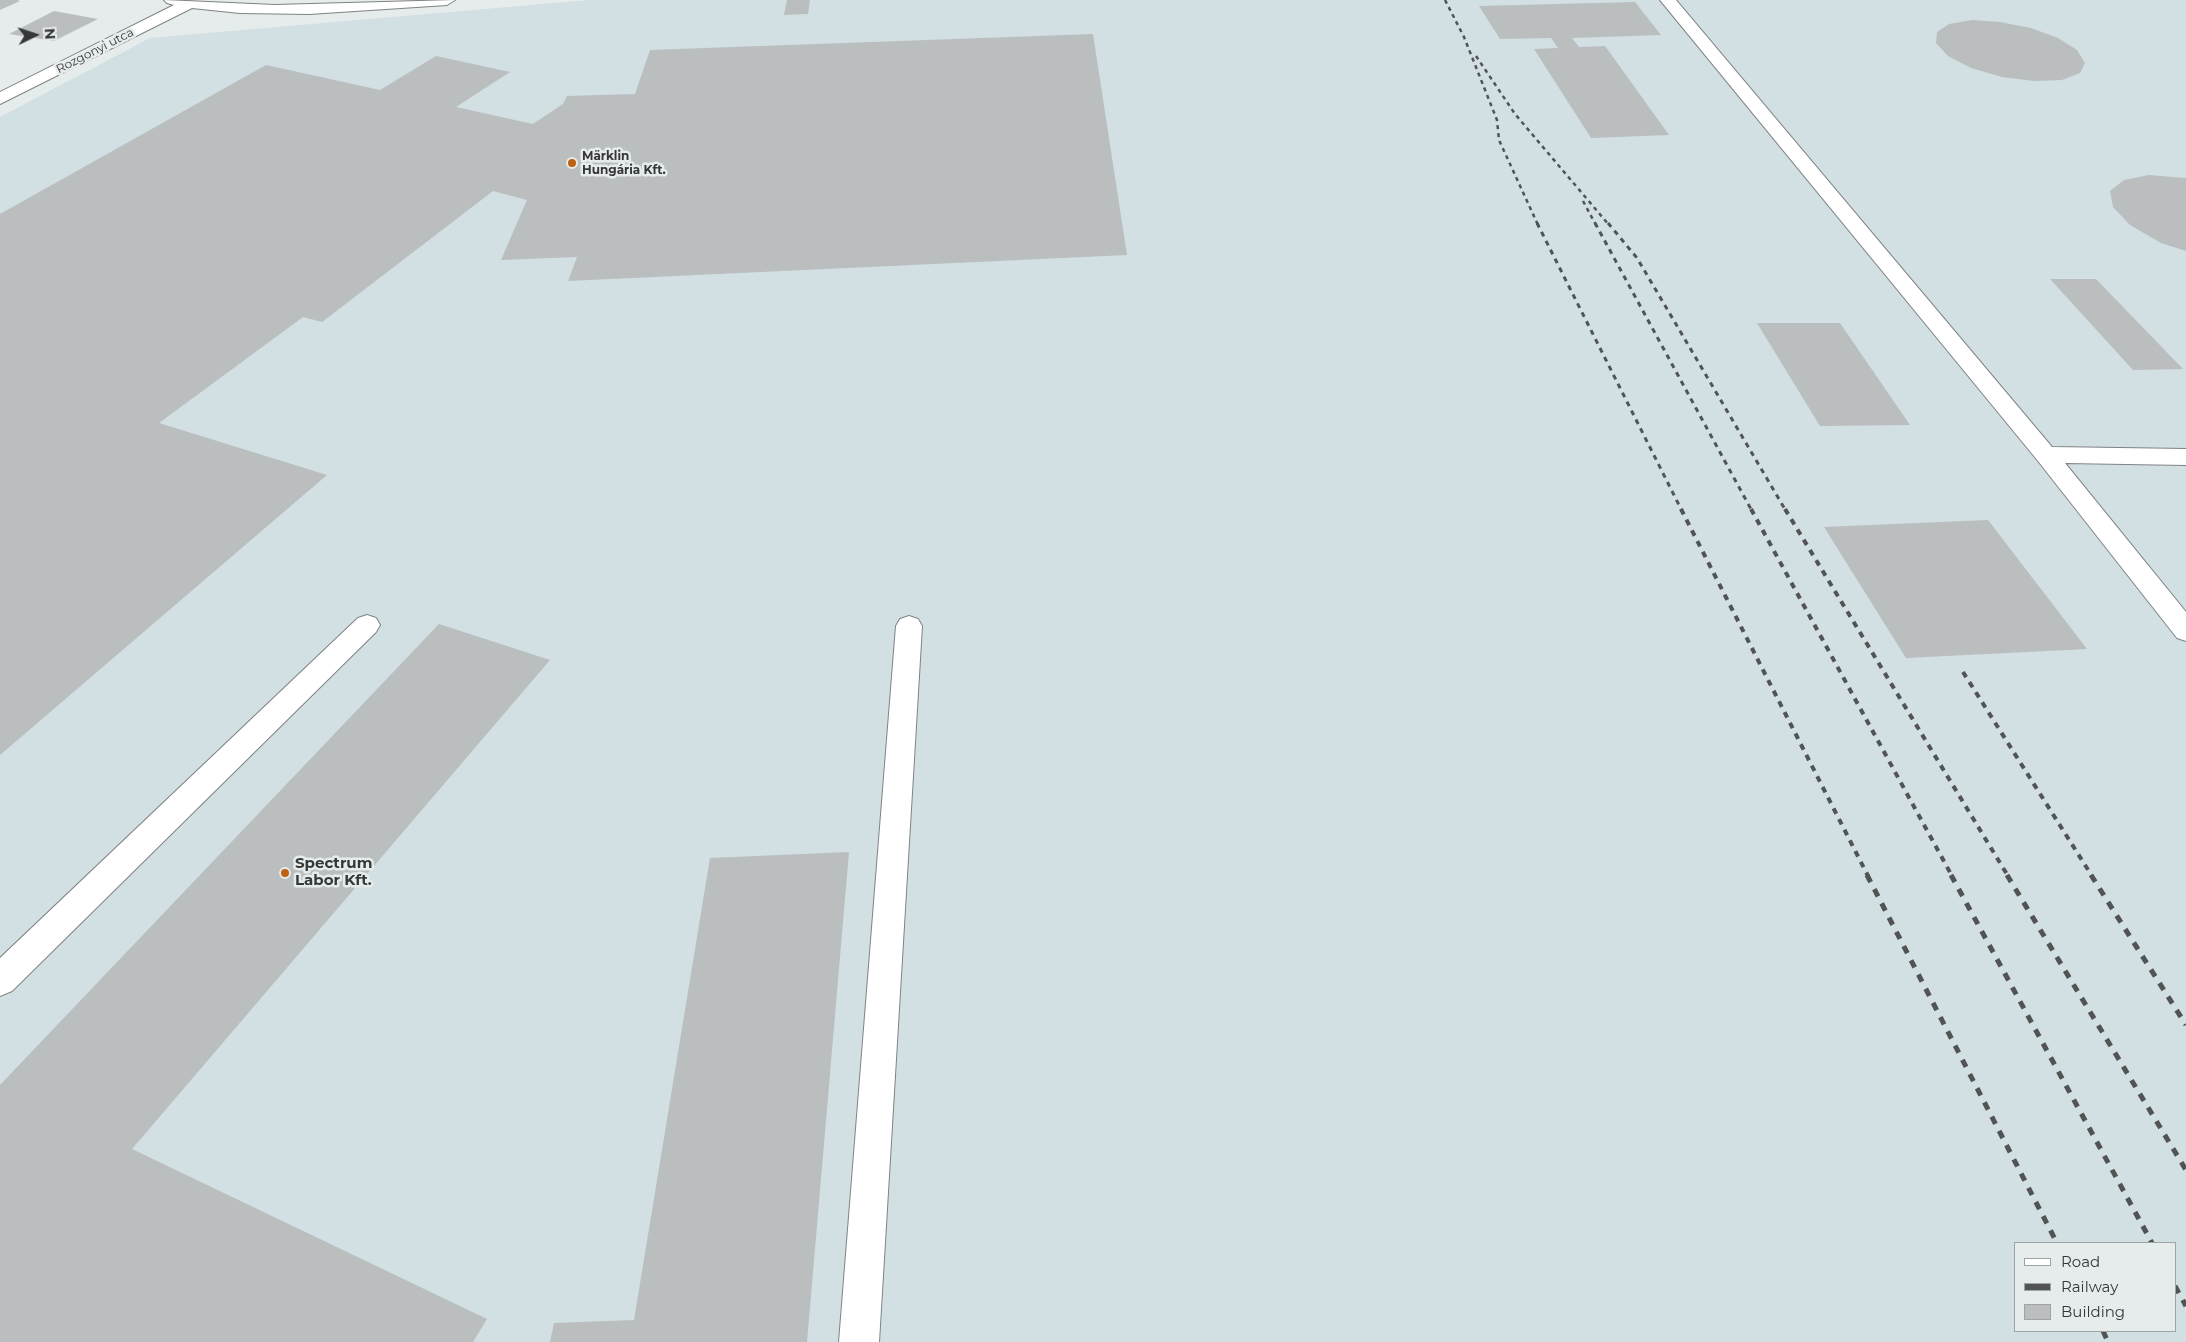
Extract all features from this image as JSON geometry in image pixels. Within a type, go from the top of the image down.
[{"type":"street","points":[[172,0],[284,10],[374,7],[447,0]]},
{"type":"street","points":[[1668,0],[2046,455],[2186,631]]},
{"type":"street","name":"Rozgonyi utca","points":[[0,99],[189,3]]},
{"type":"street","points":[[2046,455],[2186,457]]},
{"type":"street","points":[[0,980],[367,625]]},
{"type":"street","points":[[858,1342],[909,626]]},
{"type":"shaded area","points":[[589,0],[2186,0],[2186,1342],[0,1342],[0,117],[150,38]]},
{"type":"building","points":[[0,0],[17,0],[20,1],[0,10]]},
{"type":"building","points":[[787,0],[810,0],[808,14],[784,15]]},
{"type":"building","points":[[1635,2],[1661,35],[1572,38],[1579,47],[1605,46],[1669,135],[1591,138],[1534,49],[1558,48],[1551,38],[1500,39],[1479,6]]},
{"type":"building","points":[[54,11],[98,19],[54,41],[9,34]]},
{"type":"building","points":[[1972,20],[2000,22],[2031,28],[2058,38],[2077,50],[2085,63],[2080,73],[2062,80],[2034,81],[2002,77],[1971,68],[1948,56],[1936,43],[1937,32],[1949,24]]},
{"type":"building","points":[[1093,34],[1127,255],[568,281],[577,257],[501,260],[527,200],[493,191],[322,322],[303,317],[159,423],[327,475],[0,755],[0,214],[266,65],[380,90],[436,56],[510,72],[456,107],[533,124],[563,104],[567,96],[635,94],[650,50]]},
{"type":"building","points":[[2149,175],[2186,178],[2186,251],[2161,243],[2130,225],[2113,207],[2110,191],[2124,180]]},
{"type":"building","points":[[2050,279],[2096,279],[2183,369],[2133,370]]},
{"type":"building","points":[[1757,323],[1840,323],[1910,425],[1820,426]]},
{"type":"building","points":[[1988,520],[2087,649],[1906,658],[1824,527]]},
{"type":"building","name":"Spectrum Labor Kft.","points":[[439,624],[550,660],[132,1149],[487,1319],[473,1342],[0,1342],[0,1085]]},
{"type":"building","points":[[849,852],[807,1342],[550,1342],[554,1323],[634,1320],[710,858]]},
{"type":"railway","points":[[1445,0],[1464,37],[1497,120],[1499,140],[1538,225]]},
{"type":"railway","points":[[1476,56],[1515,114],[1609,225]]},
{"type":"railway","points":[[1583,201],[1596,225]]},
{"type":"railway","points":[[1595,223],[1752,511]]},
{"type":"railway","points":[[1608,223],[1637,258],[1786,511]]},
{"type":"railway","points":[[1538,225],[1682,511]]},
{"type":"railway","points":[[1681,509],[1868,876]]},
{"type":"railway","points":[[1751,509],[1952,876]]},
{"type":"railway","points":[[1785,509],[2008,876]]},
{"type":"railway","points":[[1963,672],[2092,876]]},
{"type":"railway","points":[[1867,875],[2056,1242]]},
{"type":"railway","points":[[1951,875],[2151,1242]]},
{"type":"railway","points":[[2007,875],[2186,1170]]},
{"type":"railway","points":[[2091,875],[2186,1025]]},
{"type":"railway","points":[[2176,1288],[2186,1306]]},
{"type":"railway","points":[[2103,1332],[2108,1342]]},
{"type":"place","name":"Märklin Hungária Kft.","points":[[572,163]]},
{"type":"place","name":"Spectrum Labor Kft.","points":[[285,873]]}]
